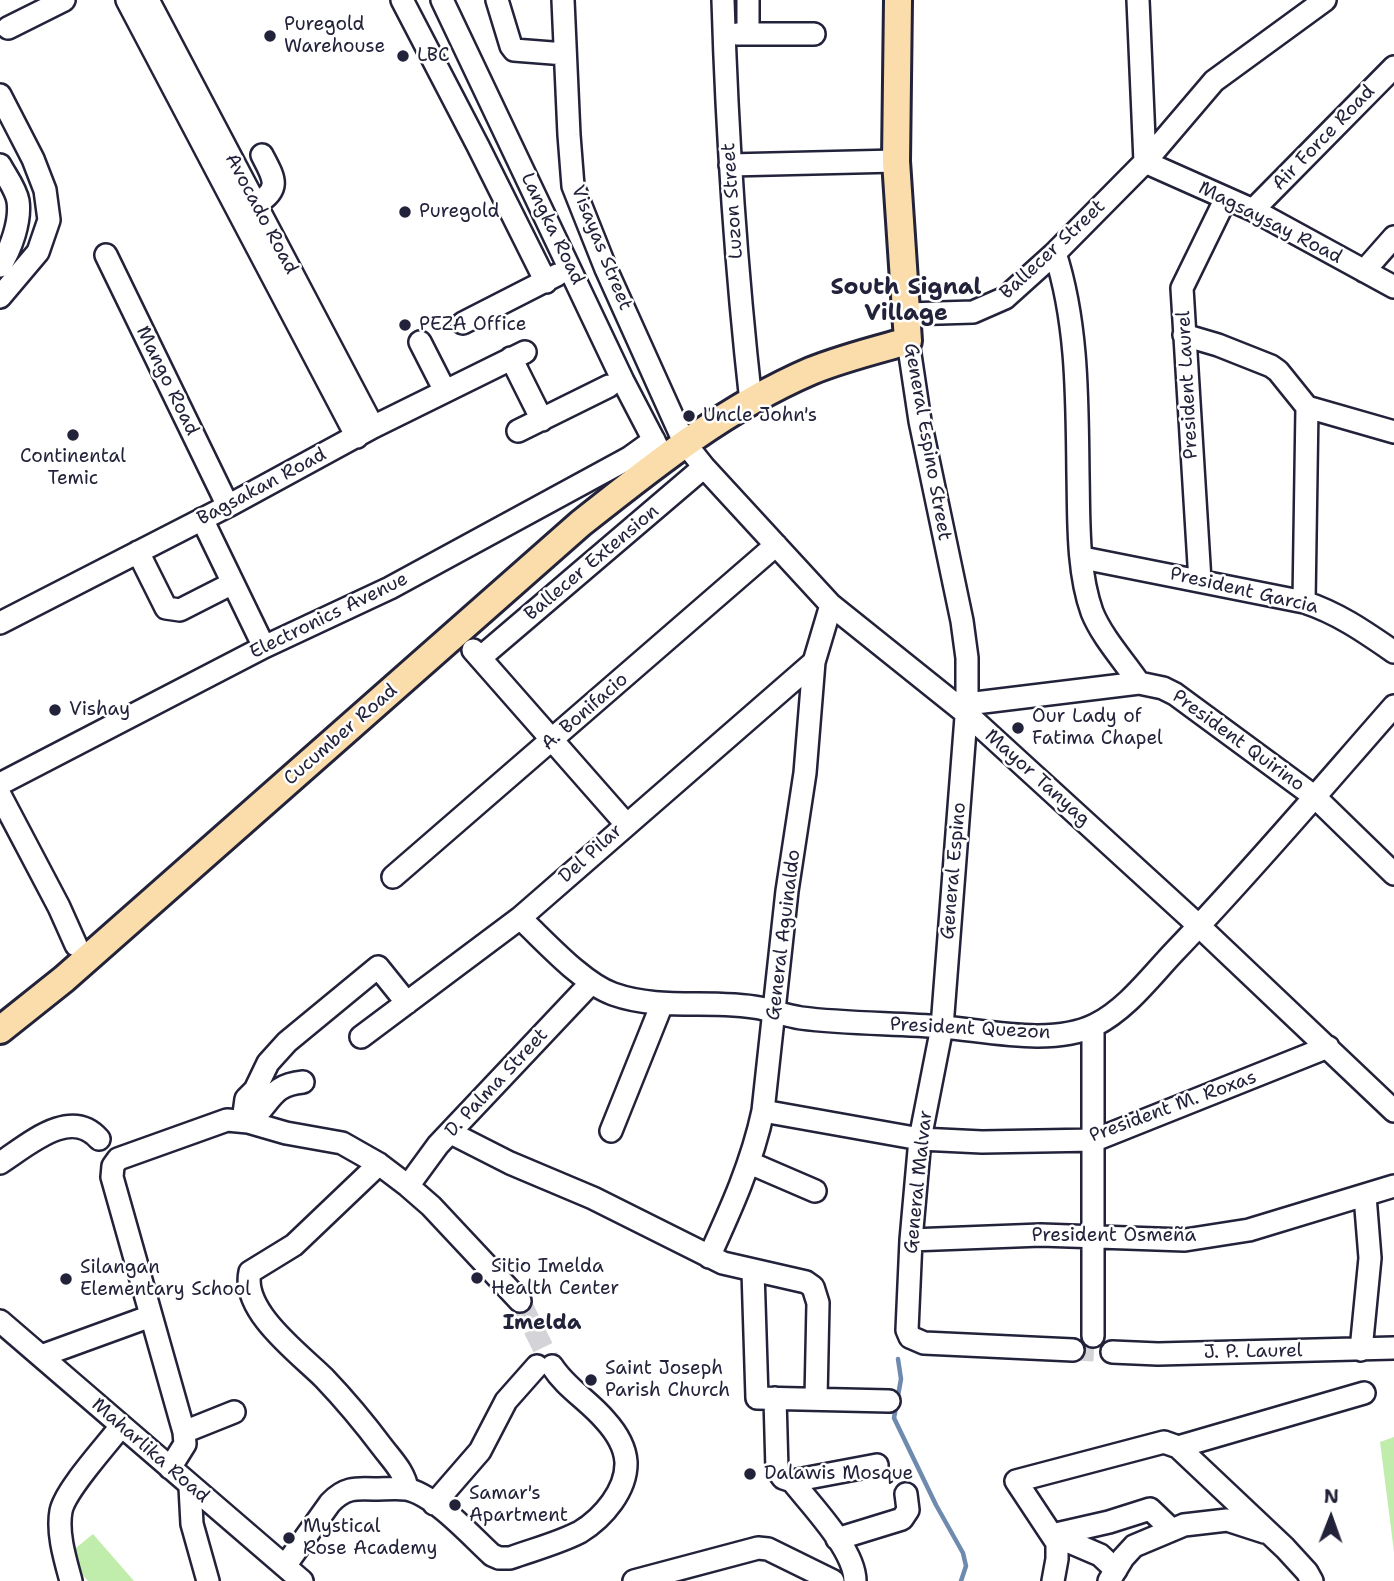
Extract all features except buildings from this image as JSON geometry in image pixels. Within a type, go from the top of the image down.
[{"type":"main road","name":"General Espino Street","points":[[898,0],[896,161],[908,341]]},
{"type":"main road","name":"Cucumber Road","points":[[0,1030],[64,979],[667,447],[828,365],[908,341]]},
{"type":"street","points":[[8,29],[64,0]]},
{"type":"street","points":[[402,0],[545,282]]},
{"type":"street","points":[[497,0],[514,50],[565,54]]},
{"type":"street","name":"Visayas Street","points":[[563,0],[573,186],[606,269],[667,447]]},
{"type":"street","name":"Luzon Street","points":[[723,0],[730,165],[739,292],[751,402]]},
{"type":"street","points":[[748,0],[748,34]]},
{"type":"street","name":"Ballecer Street","points":[[906,314],[973,312],[1005,298],[1055,253],[1145,162],[1213,81],[1325,0]]},
{"type":"street","name":"Langka Road","points":[[445,1],[571,267],[667,447]]},
{"type":"street","points":[[1139,2],[1145,162]]},
{"type":"street","name":"Avocado Road","points":[[141,7],[253,214],[365,432]]},
{"type":"street","points":[[724,34],[814,34]]},
{"type":"street","name":"Air Force Road","points":[[1253,210],[1394,66]]},
{"type":"street","points":[[447,87],[476,71]]},
{"type":"street","points":[[0,95],[41,179],[49,220],[38,252],[0,297]]},
{"type":"street","points":[[478,146],[507,134]]},
{"type":"street","points":[[253,214],[271,194],[274,186],[274,180],[262,155]]},
{"type":"street","points":[[730,165],[896,161]]},
{"type":"street","name":"Magsaysay Road","points":[[1145,162],[1253,210],[1394,287]]},
{"type":"street","points":[[0,165],[18,198],[18,212],[9,252],[0,266]]},
{"type":"street","name":"President Laurel","points":[[1200,581],[1182,288],[1226,198]]},
{"type":"street","points":[[1364,271],[1394,237]]},
{"type":"street","points":[[1055,253],[1063,277],[1077,390],[1079,538],[1086,588],[1093,614],[1101,629],[1139,683]]},
{"type":"street","name":"Mango Road","points":[[106,255],[228,506]]},
{"type":"street","points":[[463,323],[571,267]]},
{"type":"street","points":[[1184,335],[1209,341],[1271,366],[1307,407],[1394,432]]},
{"type":"street","name":"General Espino Street","points":[[908,341],[919,421],[962,621],[967,658],[967,709]]},
{"type":"street","points":[[420,342],[445,391]]},
{"type":"street","name":"Bagsakan Road","points":[[0,623],[518,355],[542,420]]},
{"type":"street","points":[[519,431],[609,386]]},
{"type":"street","points":[[1304,602],[1307,407]]},
{"type":"street","name":"Mayor Tanyag","points":[[667,447],[704,467],[831,605],[967,709],[1394,1111]]},
{"type":"street","name":"Electronics Avenue","points":[[0,784],[264,647],[390,588],[629,458],[667,447]]},
{"type":"street","name":"Ballecer Extension","points":[[553,740],[476,654],[704,467]]},
{"type":"street","points":[[202,519],[264,647]]},
{"type":"street","name":"A. Bonifacio","points":[[393,877],[776,545]]},
{"type":"street","points":[[138,552],[166,608],[172,611],[180,610],[233,583]]},
{"type":"street","name":"President Garcia","points":[[1083,558],[1304,602],[1350,621],[1394,652]]},
{"type":"street","name":"General Aguinaldo","points":[[709,1257],[750,1163],[763,1111],[787,891],[805,773],[814,662],[831,605]]},
{"type":"street","name":"Del Pilar","points":[[361,1037],[520,918],[814,662]]},
{"type":"street","name":"President Quirino","points":[[967,709],[1139,683],[1163,688],[1175,694],[1315,797],[1394,874]]},
{"type":"street","name":"President Quezon","points":[[520,918],[591,983],[629,999],[662,1004],[740,1006],[804,1018],[1030,1035],[1057,1034],[1093,1026],[1124,1004],[1199,926],[1394,706]]},
{"type":"street","name":"General Espino","points":[[942,1027],[967,709]]},
{"type":"street","points":[[553,740],[626,824]]},
{"type":"street","points":[[0,795],[76,945]]},
{"type":"street","points":[[246,1121],[246,1099],[255,1090],[268,1063],[378,967],[407,1003]]},
{"type":"street","name":"D. Palma Street","points":[[408,1186],[430,1154],[591,983]]},
{"type":"street","points":[[611,1131],[662,1004]]},
{"type":"street","points":[[1093,1026],[1093,1336]]},
{"type":"street","name":"General Malvar","points":[[942,1027],[920,1139],[906,1321],[910,1337],[924,1343],[1073,1350]]},
{"type":"street","name":"President M. Roxas","points":[[763,1111],[920,1139],[982,1142],[1095,1140],[1328,1047]]},
{"type":"street","points":[[246,1121],[264,1109],[278,1089],[303,1083]]},
{"type":"street","points":[[170,1468],[185,1444],[184,1432],[112,1177],[113,1166],[118,1159],[227,1120],[246,1121],[286,1133],[342,1143],[379,1164],[431,1206],[518,1298]]},
{"type":"street","points":[[0,1163],[45,1133],[69,1125],[82,1127],[99,1139]]},
{"type":"street","points":[[451,1133],[510,1163],[593,1198],[709,1257],[753,1271],[806,1282],[813,1287],[816,1294],[816,1399]]},
{"type":"street","points":[[750,1163],[815,1191]]},
{"type":"street","points":[[379,1164],[294,1245],[250,1272],[250,1287],[271,1328],[323,1377],[351,1408],[401,1471],[407,1489]]},
{"type":"street","name":"President Osmeña","points":[[911,1240],[1041,1235],[1185,1240],[1249,1230],[1394,1186]]},
{"type":"street","points":[[1361,1350],[1370,1258],[1364,1196]]},
{"type":"street","points":[[753,1271],[757,1398],[889,1401]]},
{"type":"street","points":[[41,1356],[151,1316]]},
{"type":"street","name":"Maharlika Road","points":[[0,1321],[302,1581]]},
{"type":"street","name":"J. P. Laurel","points":[[1112,1352],[1158,1354],[1394,1348]]},
{"type":"street","points":[[285,1566],[339,1494],[355,1488],[407,1489],[434,1504],[492,1555],[510,1558],[579,1532],[601,1514],[615,1498],[623,1483],[626,1463],[624,1449],[603,1418],[545,1369],[506,1401],[480,1451],[434,1504]]},
{"type":"street","points":[[1178,1447],[1364,1393]]},
{"type":"street","points":[[775,1398],[777,1471],[783,1478],[792,1480],[877,1465]]},
{"type":"street","points":[[184,1432],[234,1412]]},
{"type":"street","points":[[71,1581],[63,1550],[62,1506],[121,1426]]},
{"type":"street","points":[[1271,1535],[1227,1520],[1203,1521],[1141,1541],[1128,1552],[1112,1575],[1100,1555],[1062,1539],[1016,1480],[1168,1442],[1178,1447],[1271,1535],[1307,1572],[1312,1581]]},
{"type":"street","points":[[792,1480],[837,1539],[852,1564],[855,1581]]},
{"type":"street","points":[[190,1487],[192,1524],[208,1581]]},
{"type":"street","points":[[837,1539],[902,1519],[908,1510],[906,1494]]},
{"type":"street","points":[[1052,1581],[1057,1550],[1062,1539],[1150,1509],[1172,1530]]},
{"type":"street","points":[[1122,1519],[1141,1541]]},
{"type":"street","points":[[634,1581],[758,1548],[768,1549],[833,1581]]},
{"type":"green space","points":[[1394,1437],[1394,1552],[1380,1442]]},
{"type":"green space","points":[[93,1534],[134,1581],[88,1581],[66,1556]]},
{"type":"waterway","points":[[898,1359],[901,1379],[894,1418],[936,1505],[963,1553],[966,1566],[961,1581]]},
{"type":"tunnel","points":[[520,1301],[552,1366]]},
{"type":"tunnel","points":[[1073,1350],[1112,1352]]},
{"type":"place","name":"Puregold Warehouse","points":[[270,36]]},
{"type":"place","name":"LBC","points":[[403,56]]},
{"type":"place","name":"Puregold","points":[[405,212]]},
{"type":"place","name":"PEZA Office","points":[[405,325]]},
{"type":"place","name":"Uncle John's","points":[[689,416]]},
{"type":"place","name":"Continental Temic","points":[[73,435]]},
{"type":"place","name":"Vishay","points":[[55,710]]},
{"type":"place","name":"Our Lady of Fatima Chapel","points":[[1018,728]]},
{"type":"place","name":"Sitio Imelda Health Center","points":[[477,1278]]},
{"type":"place","name":"Silangan Elementary School","points":[[66,1279]]},
{"type":"place","name":"Saint Joseph Parish Church","points":[[591,1380]]},
{"type":"place","name":"Dalawis Mosque","points":[[750,1474]]},
{"type":"place","name":"Samar's Apartment","points":[[455,1505]]},
{"type":"place","name":"Mystical Rose Academy","points":[[289,1538]]},
{"type":"district","name":"South Signal Village","points":[[906,301]]},
{"type":"district","name":"Imelda","points":[[542,1324]]}]
